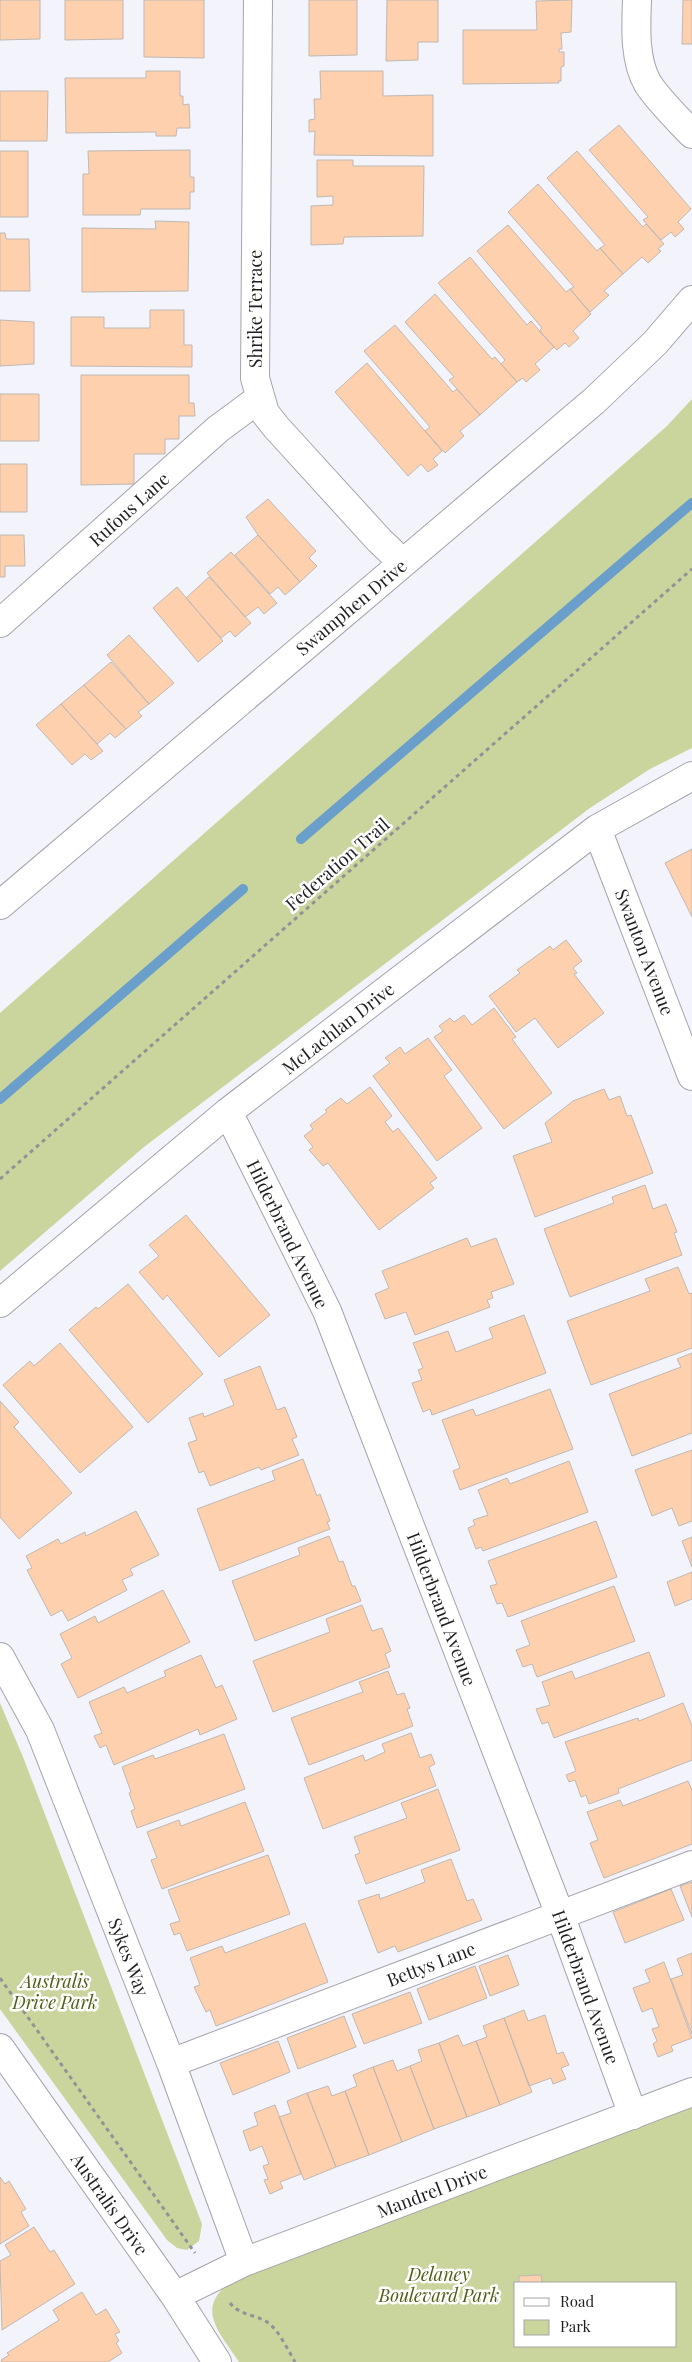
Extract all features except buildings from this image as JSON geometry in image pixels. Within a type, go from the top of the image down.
[{"type":"street","name":"Shrike Terrace","points":[[258,0],[255,378],[260,398],[265,413],[276,427],[378,540],[403,563]]},
{"type":"street","points":[[637,0],[636,31],[641,68],[654,91],[692,134]]},
{"type":"street","name":"Swamphen Drive","points":[[4,893],[403,563],[594,400],[655,342],[692,300]]},
{"type":"street","name":"Rufous Lane","points":[[0,623],[218,429],[260,398]]},
{"type":"street","name":"McLachlan Drive","points":[[0,1303],[228,1112],[597,828],[692,776]]},
{"type":"street","name":"Swanton Avenue","points":[[597,828],[692,1076]]},
{"type":"street","name":"Hilderbrand Avenue","points":[[228,1112],[327,1311],[560,1916],[633,2115]]},
{"type":"street","name":"Sykes Way","points":[[0,1657],[40,1730],[171,2064],[244,2262]]},
{"type":"street","name":"Bettys Lane","points":[[171,2064],[692,1865]]},
{"type":"street","name":"Australis Drive","points":[[0,2048],[175,2296],[218,2362]]},
{"type":"street","name":"Mandrel Drive","points":[[175,2296],[244,2262],[692,2092]]},
{"type":"path","name":"Federation Trail","points":[[0,1179],[692,569]]},
{"type":"path","points":[[0,1978],[232,2306],[241,2313],[258,2317],[270,2325],[295,2362]]},
{"type":"green space","points":[[692,399],[692,748],[650,769],[590,808],[144,1147],[0,1271],[0,1013],[667,426]]},
{"type":"green space","name":"Australis Drive Park","points":[[0,1703],[23,1757],[202,2224],[199,2241],[187,2250],[177,2248],[167,2240],[0,2009]]},
{"type":"green space","name":"Delaney Boulevard Park","points":[[692,2105],[692,2362],[239,2362],[218,2330],[214,2320],[212,2310],[215,2300],[222,2290],[234,2280]]},
{"type":"waterway","points":[[301,839],[692,503]]},
{"type":"waterway","points":[[0,1099],[243,889]]}]
